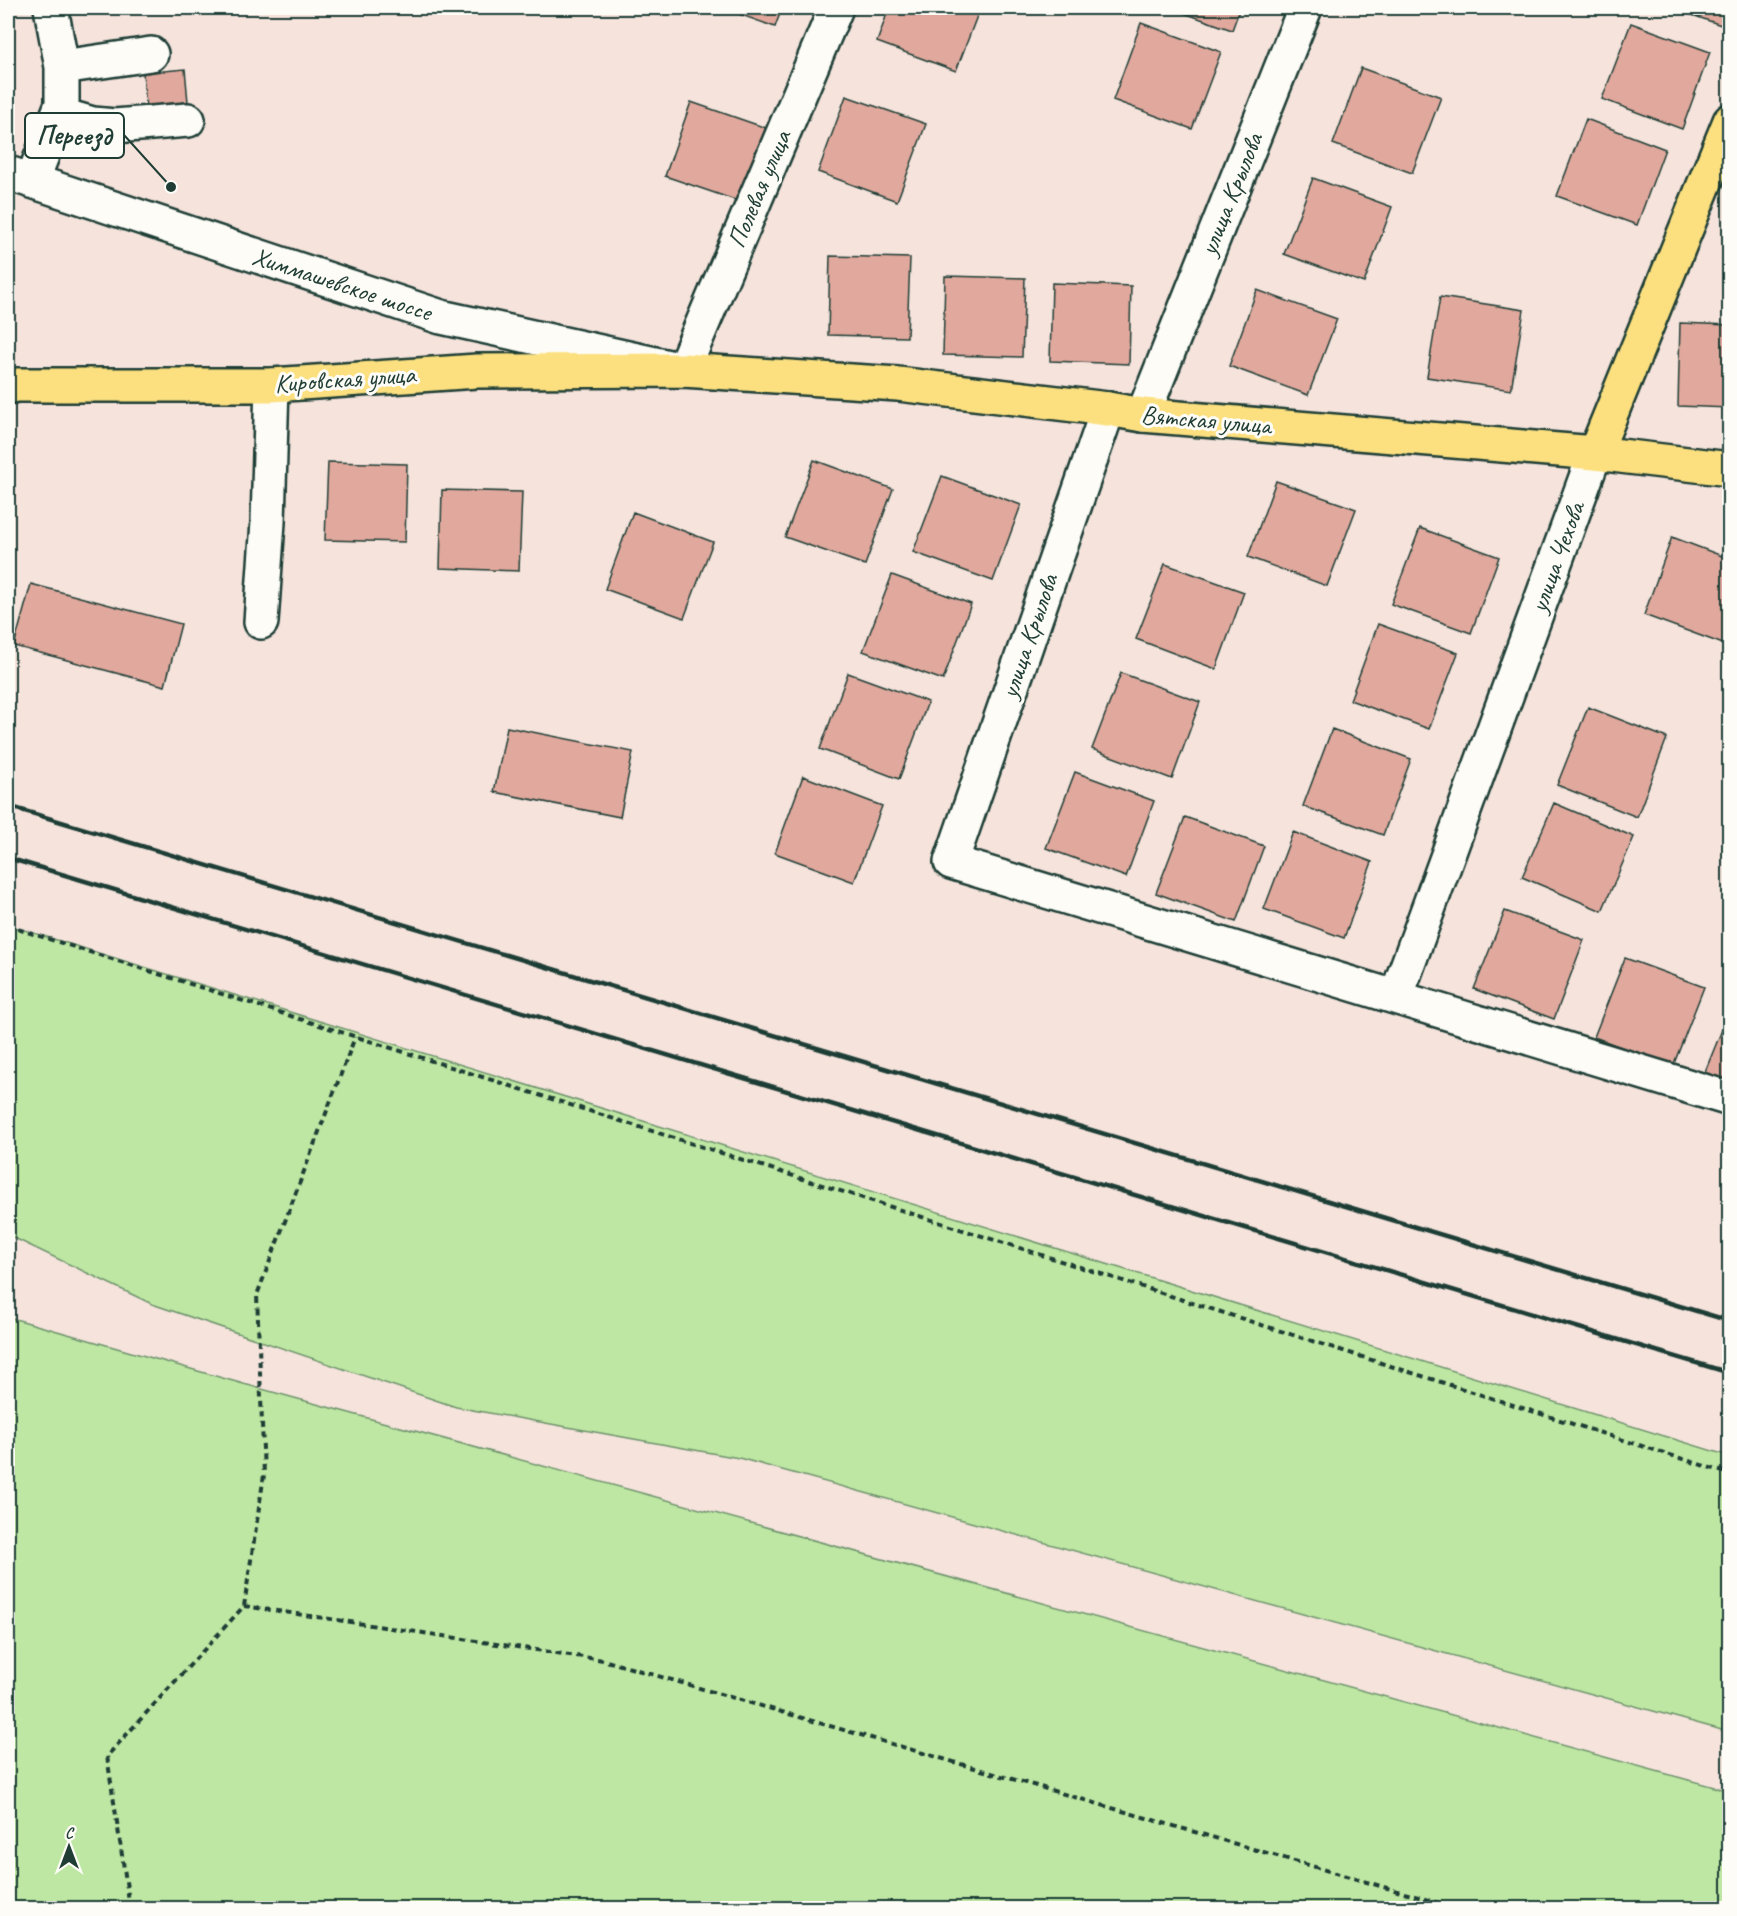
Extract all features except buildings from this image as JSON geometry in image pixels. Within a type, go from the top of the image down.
[{"type":"main road","name":"улица Чехова","points":[[1595,453],[1730,121]]},
{"type":"main road","name":"Кировская улица","points":[[8,387],[28,385],[272,385],[477,371],[682,370]]},
{"type":"main road","name":"Вятская улица","points":[[682,370],[898,384],[1143,415],[1595,453],[1730,469]]},
{"type":"street","points":[[20,177],[62,104],[62,67],[51,8]]},
{"type":"street","name":"Полевая улица","points":[[682,370],[836,8]]},
{"type":"street","name":"улица Крылова","points":[[1143,415],[1305,8]]},
{"type":"street","points":[[62,67],[151,54]]},
{"type":"street","points":[[58,114],[93,124],[115,126],[188,120]]},
{"type":"street","name":"Химмашевское шоссе","points":[[20,177],[441,317],[682,370]]},
{"type":"street","points":[[261,622],[268,522],[272,385]]},
{"type":"street","name":"улица Крылова","points":[[1108,409],[951,862],[1396,997]]},
{"type":"street","name":"улица Чехова","points":[[1396,997],[1595,453]]},
{"type":"street","points":[[1396,997],[1730,1100]]},
{"type":"path","points":[[8,926],[1730,1474]]},
{"type":"path","points":[[130,1908],[107,1756],[244,1606],[264,1475],[257,1295],[355,1037]]},
{"type":"path","points":[[244,1606],[603,1660],[1456,1908]]},
{"type":"green space","points":[[8,925],[1729,1456],[1729,1732],[739,1458],[456,1407],[152,1304],[8,1235]]},
{"type":"green space","points":[[8,1317],[240,1383],[1729,1791],[1729,1908],[8,1908]]},
{"type":"railway","points":[[8,806],[1730,1321]]},
{"type":"railway","points":[[8,858],[1730,1373]]},
{"type":"place","name":"Переезд","points":[[171,187]]}]
